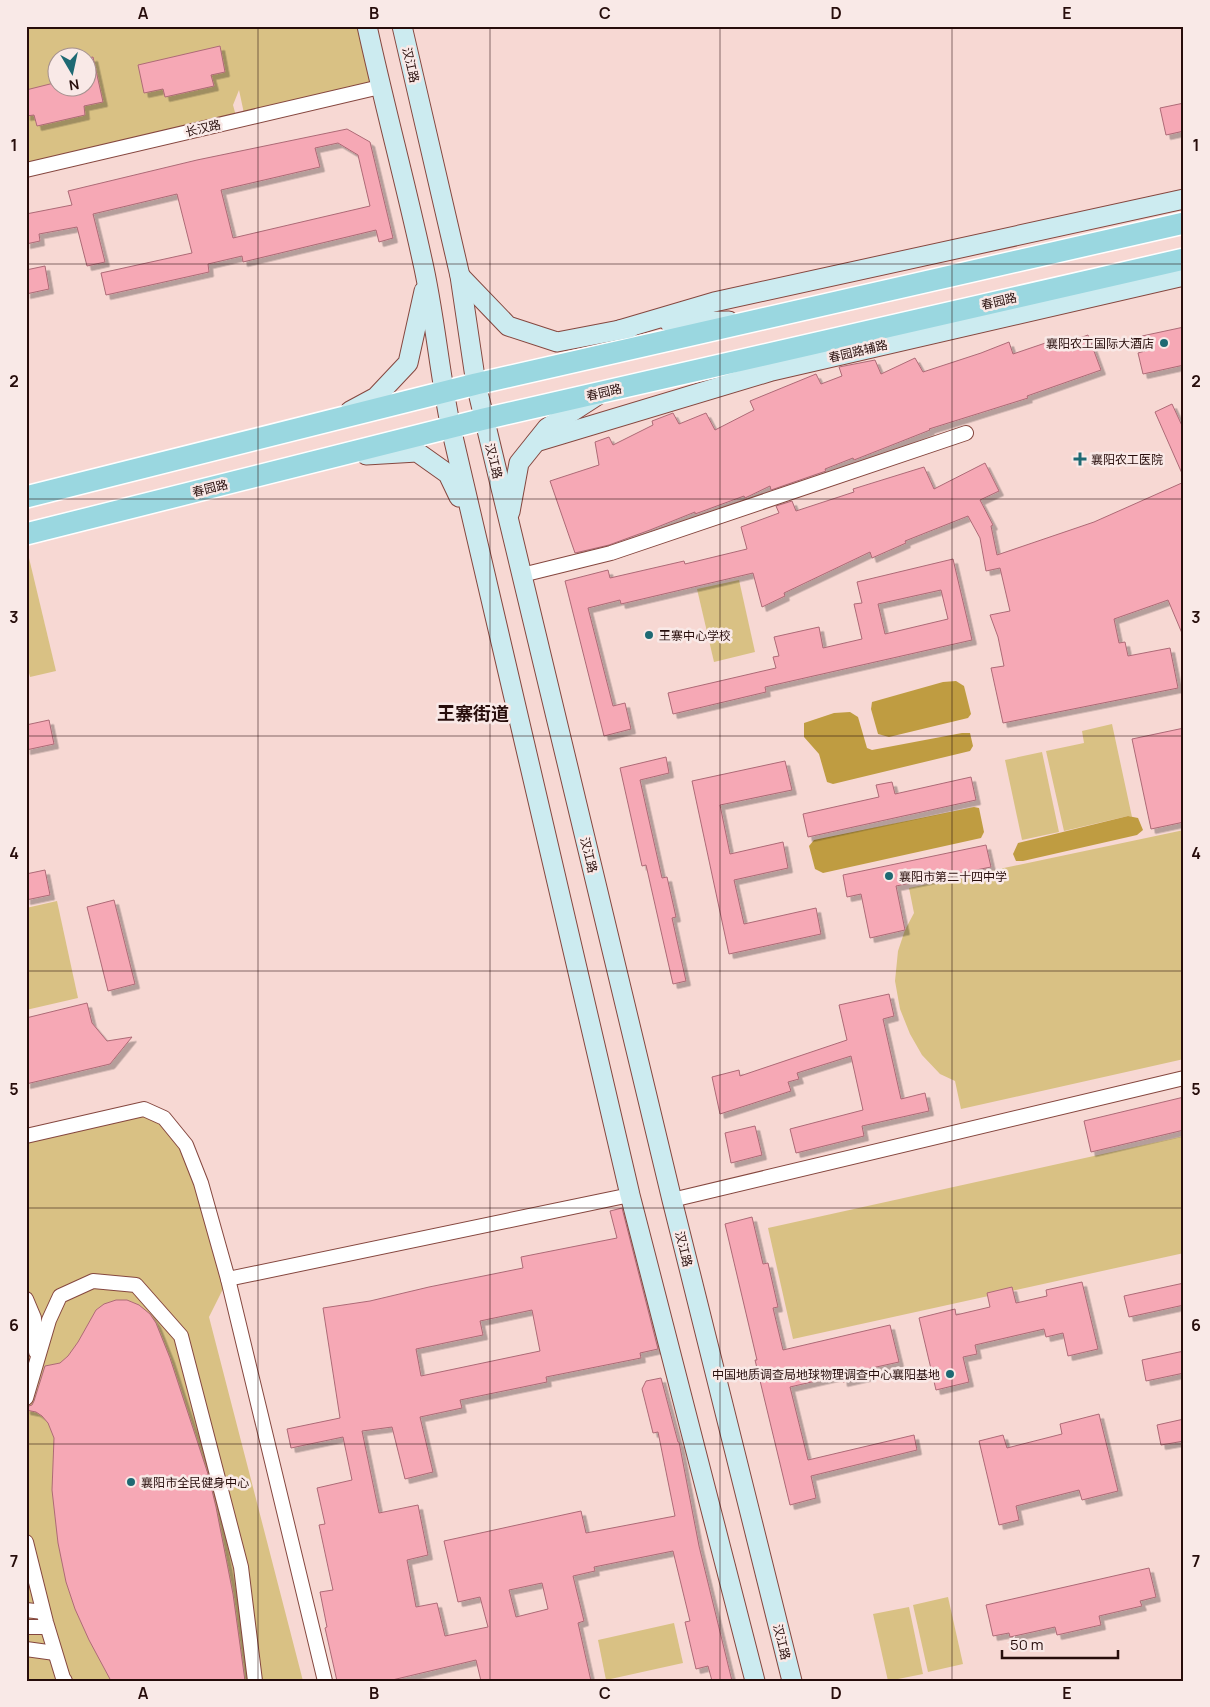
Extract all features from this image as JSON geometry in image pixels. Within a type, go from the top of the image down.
[{"type":"main road","points":[[368,26],[380,87],[426,280],[443,392],[451,428],[630,1195],[754,1678]]},
{"type":"main road","name":"汉江路","points":[[402,26],[460,276],[476,384],[484,419],[672,1200],[792,1681]]},
{"type":"main road","points":[[26,497],[476,384],[1179,225],[1177,200],[723,300],[619,330]]},
{"type":"main road","name":"春园路","points":[[26,534],[484,419],[1184,259]]},
{"type":"main road","points":[[460,276],[508,326],[557,342],[667,322],[753,321]]},
{"type":"main road","name":"春园路辅路","points":[[536,442],[772,372],[1184,276]]},
{"type":"main road","points":[[335,419],[376,397],[408,362],[426,280]]},
{"type":"main road","points":[[823,360],[879,329]]},
{"type":"main road","points":[[509,520],[519,463],[547,428],[602,392]]},
{"type":"main road","points":[[335,457],[417,452],[448,474],[475,531]]},
{"type":"street","name":"长汉路","points":[[26,170],[380,87]]},
{"type":"street","points":[[522,575],[611,553],[966,433]]},
{"type":"street","points":[[672,1200],[1184,1078]]},
{"type":"street","points":[[26,1136],[144,1109],[164,1118],[186,1145],[201,1183],[228,1279],[325,1681]]},
{"type":"street","points":[[228,1279],[630,1195]]},
{"type":"street","points":[[26,1398],[49,1320],[60,1296],[93,1281],[136,1285],[181,1336],[241,1567],[255,1681]]},
{"type":"street","points":[[26,1299],[34,1318],[37,1360]]},
{"type":"street","points":[[27,1547],[31,1581],[65,1681]]},
{"type":"street","points":[[26,1610],[43,1612]]},
{"type":"street","points":[[26,1627],[47,1627]]},
{"type":"street","points":[[26,1649],[55,1653]]},
{"type":"shaded area","points":[[26,26],[367,26],[380,87],[245,118],[239,90],[233,105],[237,120],[26,170]]},
{"type":"shaded area","points":[[26,558],[29,558],[56,671],[30,677],[26,661]]},
{"type":"shaded area","points":[[739,580],[755,652],[714,662],[697,589]]},
{"type":"shaded area","points":[[956,681],[964,686],[971,714],[968,718],[889,737],[878,734],[871,709],[872,702],[943,682]]},
{"type":"shaded area","points":[[850,712],[858,717],[867,748],[872,750],[962,733],[970,733],[973,746],[970,751],[833,784],[827,782],[819,754],[804,737],[804,723],[834,713]]},
{"type":"shaded area","points":[[1112,724],[1132,817],[1128,816],[1064,831],[1046,751],[1084,743],[1082,731]]},
{"type":"shaded area","points":[[1042,752],[1059,832],[1022,840],[1005,760]]},
{"type":"shaded area","points":[[974,807],[979,808],[984,832],[981,838],[823,873],[815,869],[809,846],[814,840]]},
{"type":"shaded area","points":[[1128,816],[1138,818],[1143,830],[1137,835],[1023,861],[1016,861],[1013,854],[1018,843]]},
{"type":"shaded area","points":[[1184,830],[1184,1059],[961,1109],[955,1081],[940,1074],[922,1055],[910,1034],[900,1009],[895,981],[898,951],[905,930],[914,913],[909,888]]},
{"type":"shaded area","points":[[57,901],[78,998],[26,1010],[26,908]]},
{"type":"shaded area","points":[[144,1109],[186,1145],[228,1279],[209,1317],[303,1681],[26,1681],[26,1138]]},
{"type":"shaded area","points":[[1184,1136],[1184,1253],[793,1339],[768,1228]]},
{"type":"shaded area","points":[[948,1597],[963,1664],[928,1672],[913,1605]]},
{"type":"shaded area","points":[[909,1607],[923,1674],[888,1681],[873,1614]]},
{"type":"shaded area","points":[[674,1623],[683,1663],[606,1680],[598,1640]]},
{"type":"building","points":[[220,46],[225,72],[211,75],[214,86],[165,97],[163,89],[144,93],[138,65]]},
{"type":"building","points":[[98,80],[103,102],[84,106],[85,115],[37,126],[34,115],[26,116],[26,90],[48,84],[48,98],[98,98]]},
{"type":"building","points":[[1184,103],[1184,131],[1166,135],[1160,108]]},
{"type":"building","points":[[347,129],[370,142],[393,238],[379,242],[376,230],[243,262],[242,256],[208,264],[209,272],[106,295],[101,273],[192,253],[177,194],[93,214],[105,262],[87,266],[77,227],[39,234],[40,241],[26,244],[26,214],[72,205],[68,191],[197,160]],"holes":[[[338,143],[358,155],[370,206],[233,238],[221,190],[320,167],[315,148]]]},
{"type":"building","points":[[45,266],[49,289],[26,294],[26,270]]},
{"type":"building","name":"襄阳农工国际大酒店","points":[[1184,327],[1184,365],[1143,374],[1138,353],[1145,351],[1142,336]]},
{"type":"building","points":[[1088,335],[1101,370],[1027,396],[1028,398],[929,429],[854,460],[853,458],[825,469],[826,471],[771,490],[770,486],[745,498],[744,496],[695,514],[695,512],[609,545],[575,553],[550,481],[599,465],[595,442],[609,437],[613,445],[653,425],[652,421],[673,413],[679,424],[706,413],[715,430],[754,410],[750,401],[816,374],[821,384],[842,376],[839,367],[875,360],[881,374],[915,358],[923,372],[1009,342],[1013,354],[1063,337],[1066,343]]},
{"type":"building","points":[[1172,404],[1184,430],[1184,478],[1155,412]]},
{"type":"building","points":[[985,463],[999,491],[980,500],[993,525],[991,526],[997,555],[1094,522],[1184,482],[1184,638],[1168,600],[1114,619],[1119,643],[1125,642],[1128,656],[1170,648],[1178,688],[1003,723],[991,668],[1004,666],[998,637],[990,615],[1010,611],[1000,568],[986,571],[980,538],[968,516],[905,541],[906,543],[872,558],[870,552],[784,593],[785,596],[762,607],[753,573],[621,604],[620,600],[588,608],[613,706],[625,703],[631,729],[604,736],[565,581],[608,570],[610,578],[684,561],[685,564],[747,549],[741,527],[779,513],[776,506],[792,501],[796,511],[854,492],[853,489],[924,467],[934,489]]},
{"type":"building","points":[[953,559],[972,640],[765,687],[766,692],[673,714],[668,693],[776,668],[773,657],[779,656],[774,637],[819,627],[823,648],[862,639],[854,604],[862,603],[857,582]],"holes":[[[941,590],[948,619],[885,634],[878,604]]]},
{"type":"building","points":[[49,720],[54,744],[26,750],[26,725]]},
{"type":"building","points":[[1184,728],[1184,822],[1151,829],[1132,739]]},
{"type":"building","points":[[666,757],[669,773],[640,780],[662,878],[667,877],[676,917],[672,918],[686,981],[673,984],[646,865],[642,866],[620,768]]},
{"type":"building","points":[[785,761],[792,790],[720,805],[730,854],[783,842],[788,868],[734,880],[744,924],[816,908],[821,934],[729,954],[692,781]]},
{"type":"building","points":[[971,777],[976,800],[808,837],[803,814],[879,797],[876,785],[892,782],[895,794]]},
{"type":"building","points":[[986,845],[991,867],[896,886],[905,930],[870,938],[861,894],[847,897],[843,875]]},
{"type":"building","points":[[45,870],[50,895],[26,900],[26,874]]},
{"type":"building","points":[[114,900],[135,984],[108,991],[87,907]]},
{"type":"building","points":[[889,994],[894,1016],[883,1019],[901,1099],[925,1093],[929,1111],[862,1126],[864,1136],[796,1153],[790,1129],[863,1110],[851,1056],[797,1073],[799,1079],[788,1082],[791,1091],[720,1114],[712,1077],[739,1070],[740,1076],[847,1040],[839,1005]]},
{"type":"building","points":[[87,1003],[92,1023],[107,1041],[132,1037],[110,1064],[26,1084],[26,1018]]},
{"type":"building","points":[[1184,1097],[1184,1130],[1091,1152],[1084,1121]]},
{"type":"building","points":[[755,1126],[762,1155],[731,1163],[725,1133]]},
{"type":"building","points":[[622,1208],[658,1349],[640,1353],[641,1358],[546,1377],[547,1382],[460,1400],[462,1408],[420,1417],[433,1472],[405,1479],[392,1427],[362,1431],[379,1513],[418,1505],[428,1555],[407,1560],[416,1607],[437,1603],[445,1636],[488,1627],[480,1597],[458,1602],[444,1541],[581,1511],[586,1533],[675,1516],[658,1432],[653,1433],[642,1389],[646,1381],[661,1378],[679,1442],[699,1546],[732,1681],[712,1681],[708,1666],[696,1669],[685,1622],[690,1621],[673,1551],[594,1567],[595,1571],[573,1576],[584,1621],[578,1623],[591,1681],[481,1681],[476,1660],[388,1681],[337,1681],[325,1628],[327,1627],[320,1592],[333,1590],[319,1525],[325,1524],[317,1488],[352,1480],[343,1437],[291,1448],[287,1429],[340,1418],[323,1308],[370,1301],[523,1268],[521,1257],[617,1238],[610,1211]],"holes":[[[532,1310],[540,1351],[421,1376],[416,1349],[483,1335],[480,1321]],[[542,1583],[548,1609],[516,1617],[509,1590]]]},
{"type":"building","points":[[752,1217],[763,1264],[768,1263],[778,1307],[773,1308],[783,1350],[890,1325],[899,1362],[867,1369],[869,1376],[843,1382],[842,1375],[790,1387],[808,1460],[914,1435],[917,1450],[811,1476],[816,1498],[790,1505],[725,1224]]},
{"type":"building","points":[[1082,1282],[1098,1349],[1068,1356],[1063,1333],[1046,1337],[1044,1329],[975,1345],[977,1354],[963,1357],[969,1382],[936,1390],[919,1318],[955,1309],[956,1315],[990,1307],[987,1293],[1012,1287],[1016,1303],[1047,1296],[1046,1290]]},
{"type":"building","points":[[1184,1283],[1184,1305],[1129,1317],[1124,1296]]},
{"type":"building","name":"襄阳市全民健身中心","points":[[116,1300],[127,1300],[139,1305],[150,1314],[156,1323],[170,1358],[208,1474],[216,1507],[233,1594],[245,1681],[111,1681],[75,1609],[66,1582],[58,1543],[52,1490],[54,1438],[48,1423],[42,1416],[36,1412],[26,1410],[26,1407],[32,1405],[34,1401],[45,1366],[60,1363],[68,1356],[96,1310],[104,1304]]},
{"type":"building","points":[[1184,1351],[1184,1373],[1146,1381],[1142,1360]]},
{"type":"building","points":[[1099,1414],[1118,1491],[1082,1500],[1079,1490],[1016,1506],[1019,1520],[999,1525],[979,1441],[1003,1435],[1007,1448],[1062,1434],[1060,1424]]},
{"type":"building","points":[[1184,1419],[1184,1441],[1161,1445],[1157,1425]]},
{"type":"building","points":[[1149,1568],[1156,1597],[1140,1601],[1142,1606],[1099,1616],[1101,1625],[1057,1635],[1055,1627],[1010,1637],[1009,1633],[993,1636],[986,1605]]},
{"type":"place","name":"襄阳农工国际大酒店","points":[[1164,343]]},
{"type":"place","name":"襄阳农工医院","points":[[1080,459]]},
{"type":"place","name":"王寨中心学校","points":[[649,635]]},
{"type":"place","name":"襄阳市第二十四中学","points":[[889,876]]},
{"type":"place","name":"中国地质调查局地球物理调查中心襄阳基地","points":[[950,1374]]},
{"type":"place","name":"襄阳市全民健身中心","points":[[131,1482]]},
{"type":"district","name":"王寨街道","points":[[473,713]]}]
